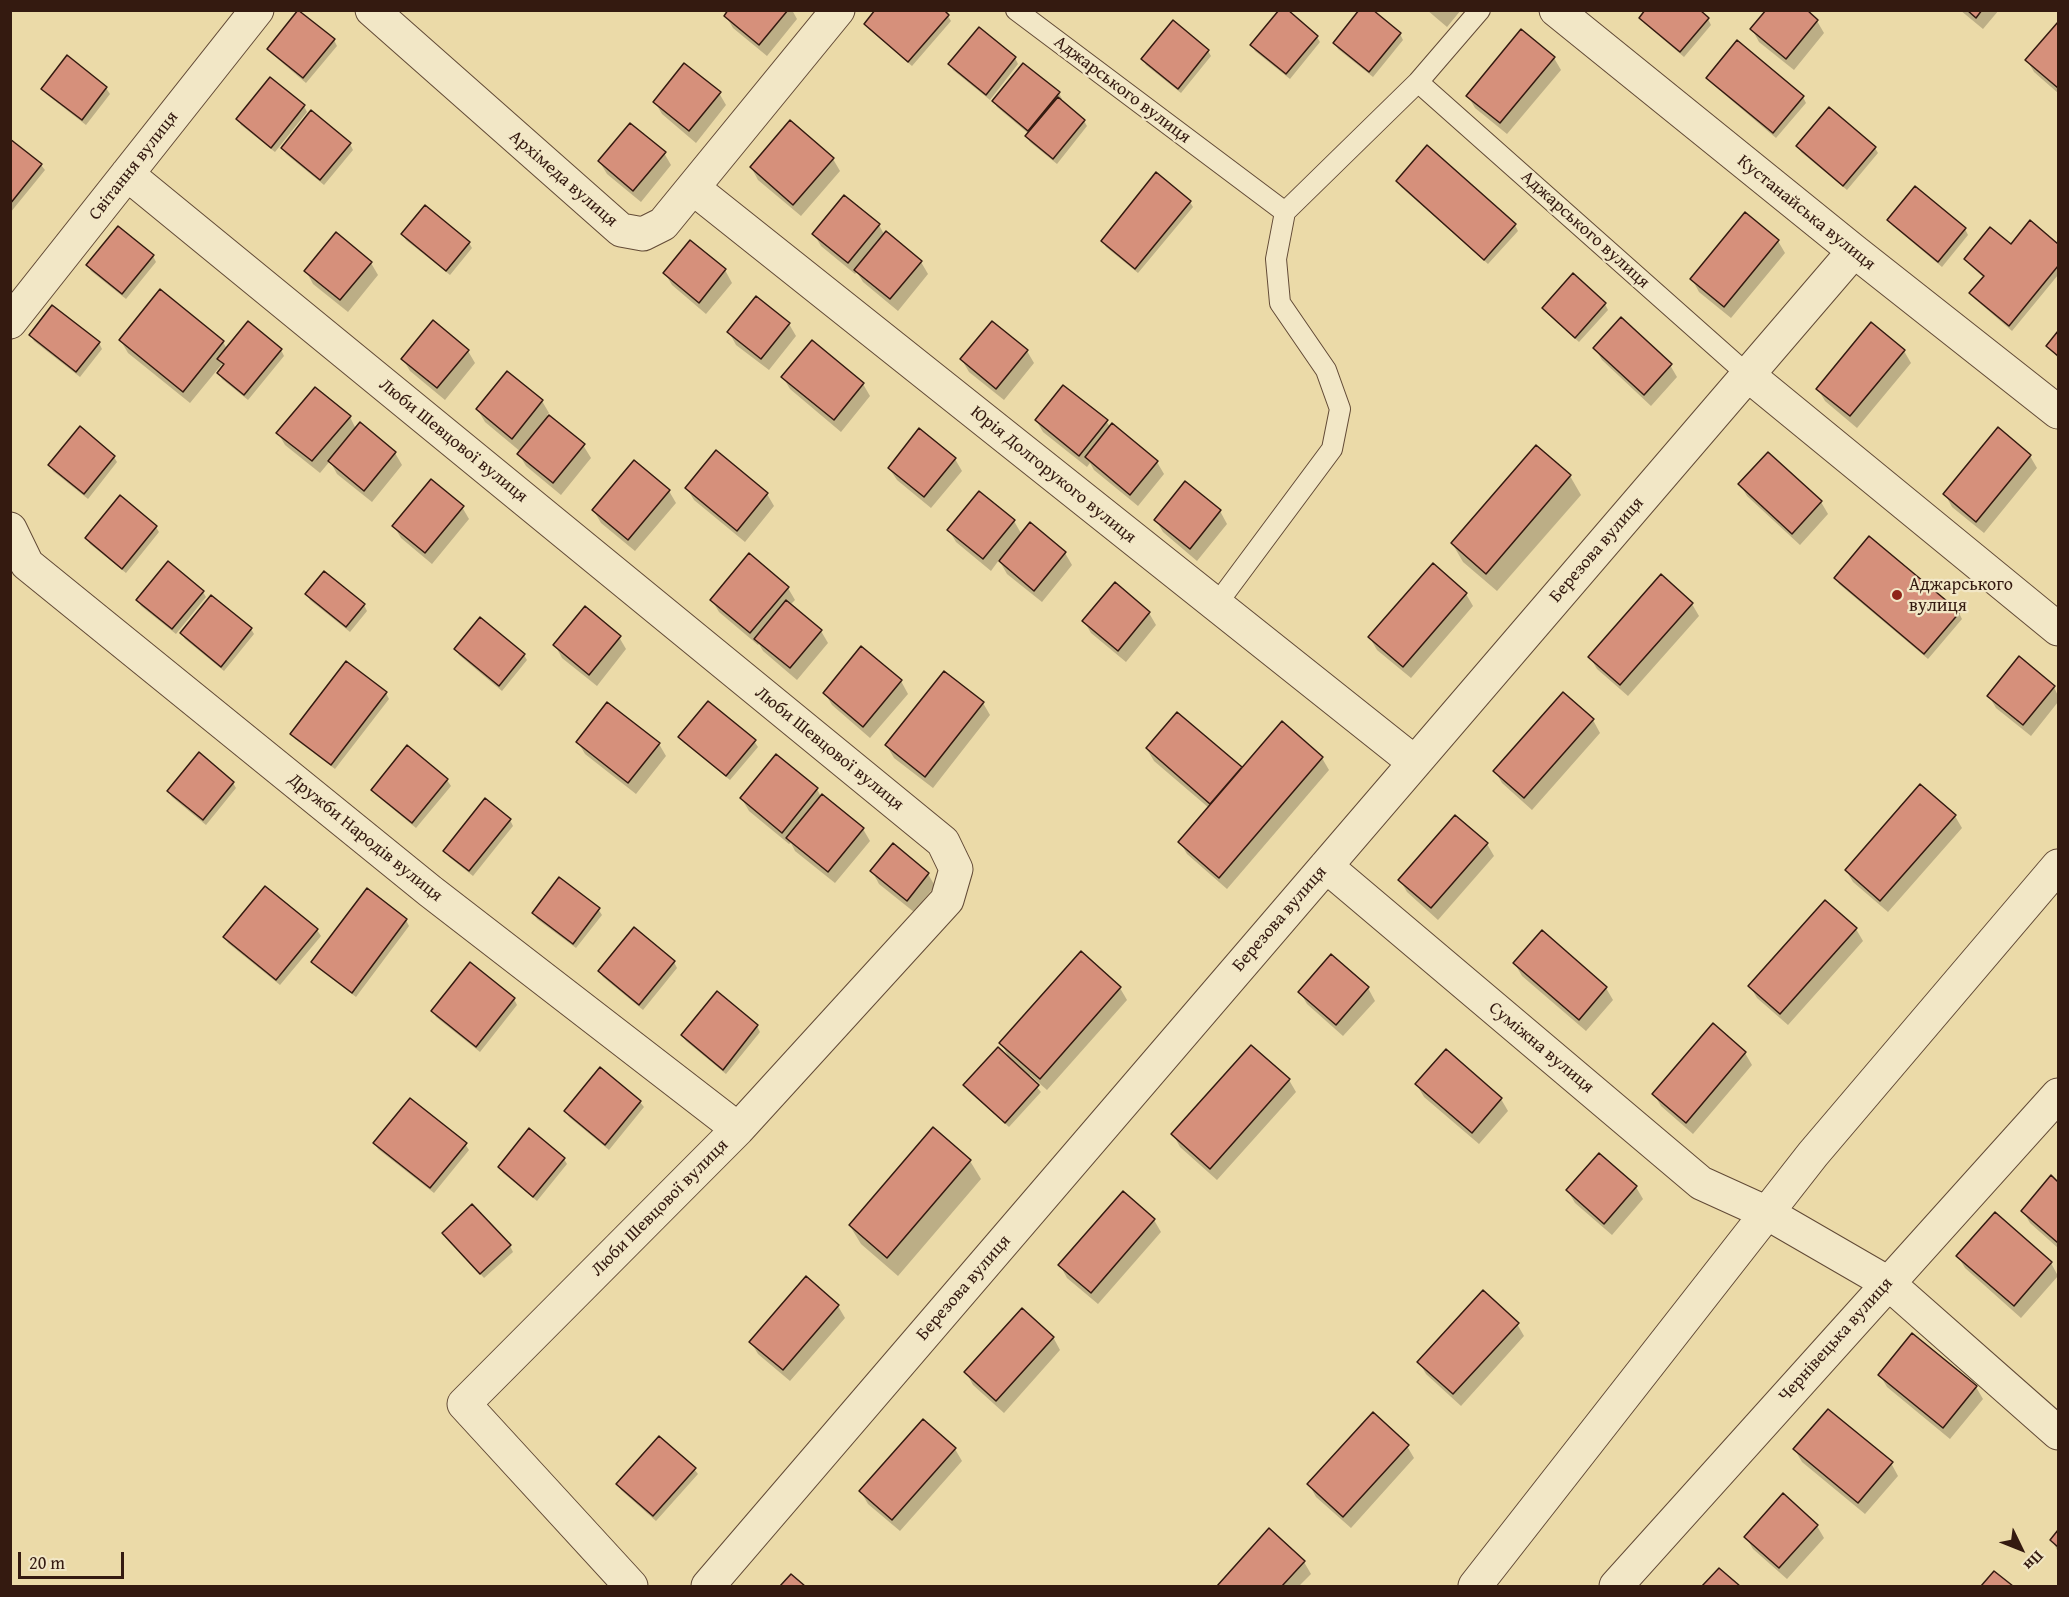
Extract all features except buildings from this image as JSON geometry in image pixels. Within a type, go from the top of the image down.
[{"type":"street","name":"Світання вулиця","points":[[10,322],[257,10]]},
{"type":"street","name":"Архімеда вулиця","points":[[372,10],[621,230],[643,234],[663,224],[838,10]]},
{"type":"street","name":"Кустанайська вулиця","points":[[1556,10],[1854,251],[2058,412]]},
{"type":"street","name":"Люби Шевцової вулиця","points":[[127,174],[943,842],[956,869],[947,900],[738,1128],[464,1404],[632,1587]]},
{"type":"street","name":"Юрія Долгорукого вулиця","points":[[693,188],[1414,762]]},
{"type":"street","name":"Березова вулиця","points":[[708,1587],[1854,251]]},
{"type":"street","name":"Аджарського вулиця","points":[[1748,375],[2058,629]]},
{"type":"street","name":"Дружби Народів вулиця","points":[[10,529],[27,564],[430,891],[738,1128]]},
{"type":"street","name":"Суміжна вулиця","points":[[1326,866],[1701,1183],[1767,1213],[1888,1283],[2058,1433]]},
{"type":"street","points":[[1475,1587],[1813,1154],[2058,866]]},
{"type":"street","name":"Чернівецька вулиця","points":[[1616,1587],[2058,1095]]},
{"type":"lane","name":"Аджарського вулиця","points":[[1016,10],[1285,212]]},
{"type":"lane","points":[[1216,604],[1332,449],[1340,409],[1326,370],[1280,303],[1276,259],[1285,212],[1418,82],[1480,10]]},
{"type":"lane","name":"Аджарського вулиця","points":[[1418,82],[1748,375]]},
{"type":"place","name":"Аджарського вулиця","points":[[1897,595]]}]
